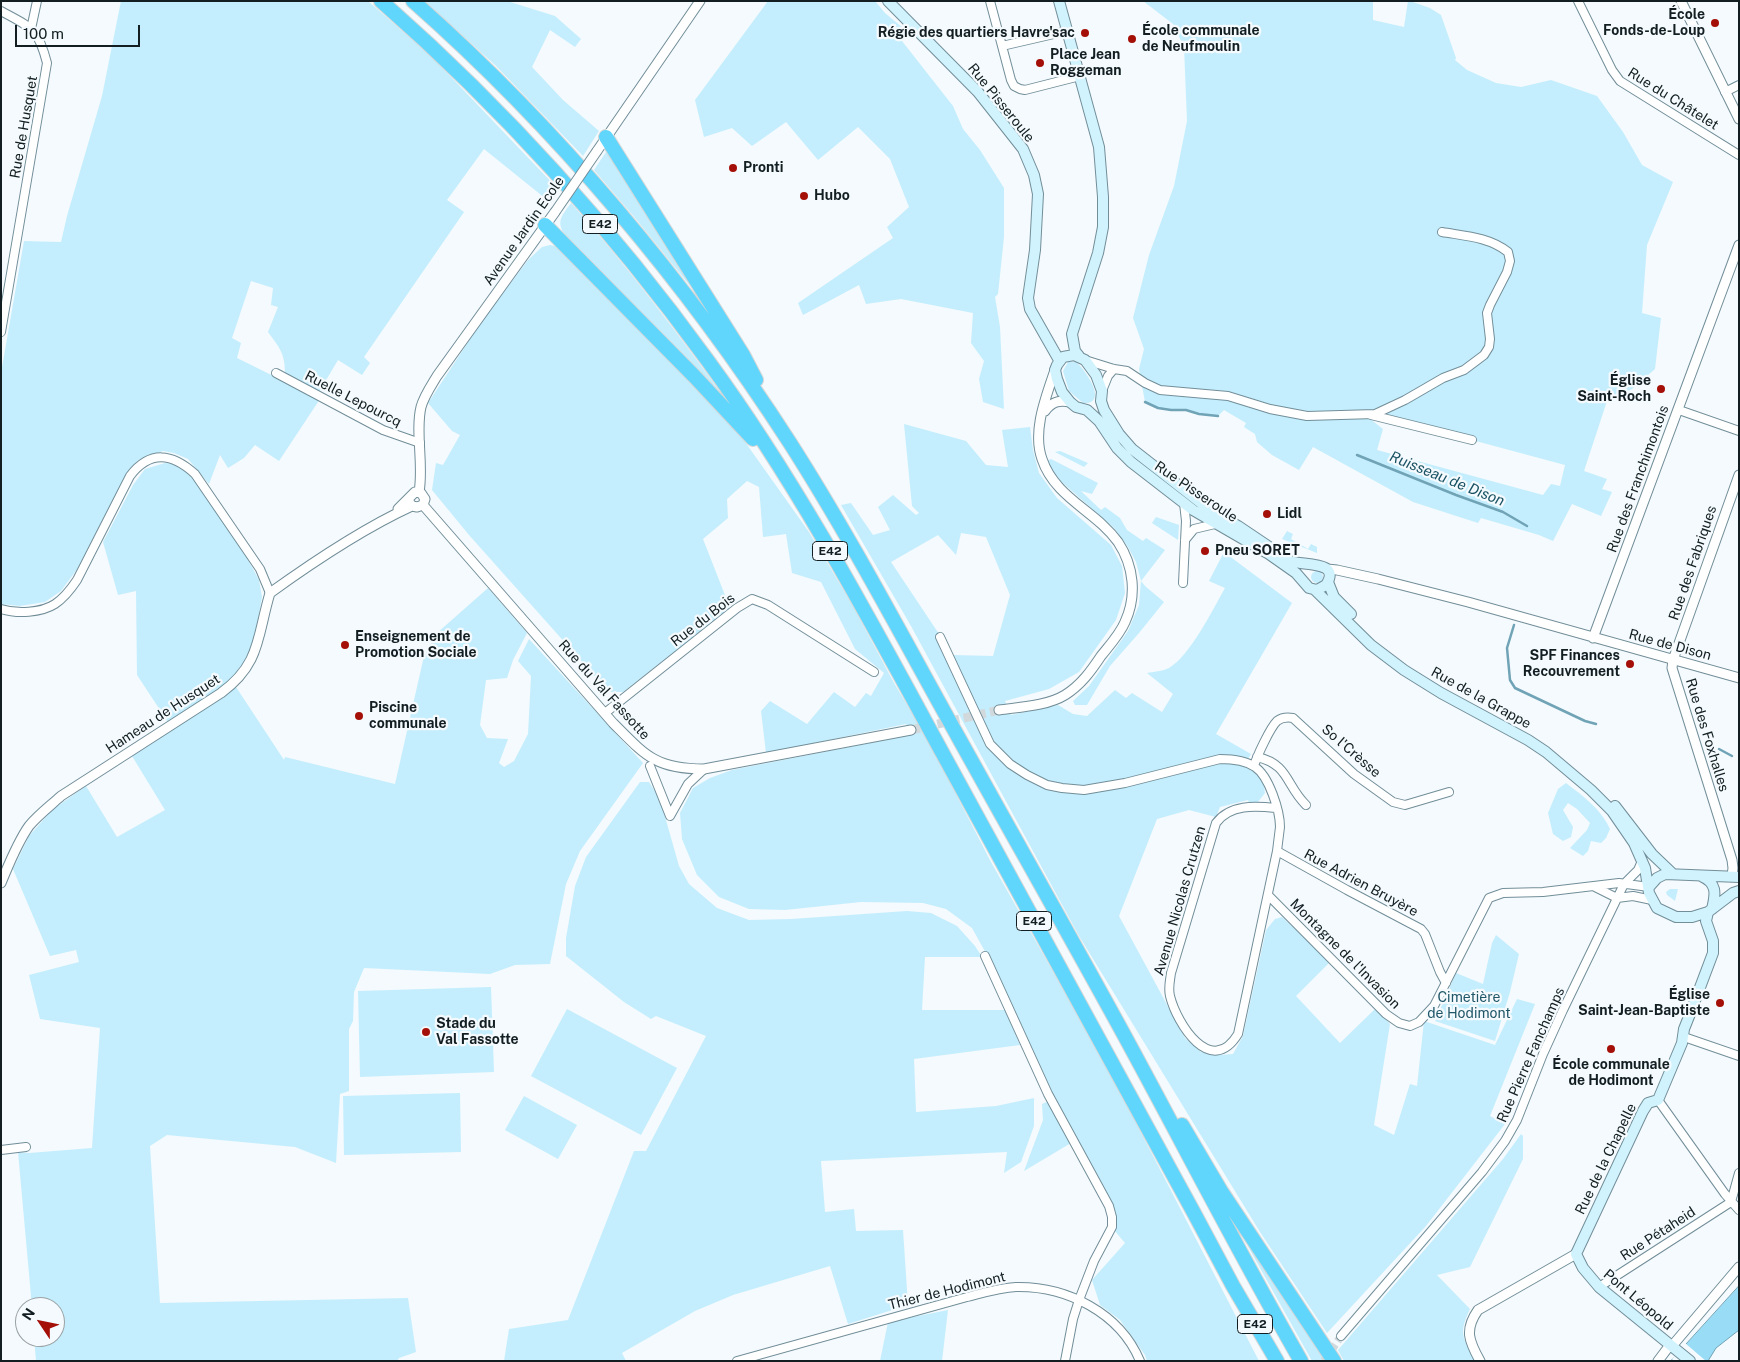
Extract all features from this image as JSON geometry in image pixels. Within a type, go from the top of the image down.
[{"type":"highway","name":"E42","points":[[381,1],[464,78],[517,131],[608,233],[659,296],[744,412],[801,501],[874,628],[1233,1286],[1277,1361]]},
{"type":"highway","name":"E42","points":[[413,1],[479,62],[539,123],[624,219],[676,282],[727,351],[789,442],[869,574],[1301,1361]]},
{"type":"highway","points":[[606,137],[744,355],[789,442]]},
{"type":"highway","points":[[545,225],[695,377],[751,437],[784,476]]},
{"type":"highway","points":[[1128,1043],[1171,1107],[1221,1191],[1334,1361]]},
{"type":"highway","points":[[1233,1286],[1266,1361]]},
{"type":"main road","name":"Rue Pisseroule","points":[[888,1],[978,92],[1024,149],[1034,175],[1038,194],[1035,250],[1028,298],[1032,313],[1060,360]]},
{"type":"main road","points":[[1059,1],[1080,76]]},
{"type":"main road","name":"Rue Pisseroule","points":[[1080,76],[1099,147],[1103,227],[1098,253],[1072,334],[1075,351],[1096,376],[1107,415],[1136,453],[1210,510],[1238,526],[1290,561],[1298,564],[1313,565]]},
{"type":"main road","points":[[1070,402],[1058,385],[1055,370],[1060,360],[1069,355],[1082,358]]},
{"type":"main road","points":[[1087,410],[1095,408],[1102,396]]},
{"type":"main road","name":"Rue Pisseroule","points":[[1070,402],[1076,407],[1087,410],[1130,462],[1184,503],[1215,524],[1269,554],[1304,581]]},
{"type":"main road","points":[[1320,564],[1327,569],[1330,577],[1324,588],[1315,590],[1310,588],[1304,581],[1305,572],[1313,565],[1320,564]]},
{"type":"main road","name":"Rue de la Grappe","points":[[1328,582],[1334,597],[1360,623],[1381,652]]},
{"type":"main road","name":"Rue de la Grappe","points":[[1315,590],[1354,626],[1362,637],[1404,670],[1430,687],[1528,740],[1591,790],[1612,811],[1634,843],[1642,861],[1649,887]]},
{"type":"main road","name":"Rue de la Grappe","points":[[1567,770],[1592,783],[1605,795],[1624,816],[1652,854],[1673,874]]},
{"type":"main road","points":[[1735,877],[1665,874],[1649,887],[1652,900],[1657,908],[1676,918],[1692,917],[1710,910],[1733,893],[1739,891]]},
{"type":"main road","points":[[1700,875],[1711,882],[1714,887],[1715,899],[1710,910]]},
{"type":"main road","name":"Rue de la Chapelle","points":[[1576,1254],[1643,1112],[1648,1103],[1658,1100],[1684,1037],[1684,1030],[1713,953],[1713,941],[1706,921],[1710,910]]},
{"type":"main road","name":"Pont Léopold","points":[[1576,1254],[1583,1268],[1599,1287],[1690,1361]]},
{"type":"street","points":[[31,28],[37,1]]},
{"type":"street","name":"Avenue Jardin Ecole","points":[[419,492],[422,478],[419,414],[425,396],[437,376],[597,152],[700,1]]},
{"type":"street","points":[[990,1],[1014,86],[1025,90],[1080,76]]},
{"type":"street","name":"Rue du Châtelet","points":[[1578,1],[1616,77],[1624,85],[1739,155]]},
{"type":"street","points":[[1681,1],[1739,119]]},
{"type":"street","name":"Rue de Husquet","points":[[1,11],[31,28],[37,34],[47,63],[1,332]]},
{"type":"street","points":[[1002,46],[1067,31]]},
{"type":"street","points":[[1725,92],[1739,85]]},
{"type":"street","points":[[1082,358],[1114,370],[1127,371],[1145,384],[1160,390],[1228,396],[1270,409],[1307,416],[1375,414],[1405,400],[1443,378],[1464,370],[1484,355],[1488,347],[1490,339],[1487,313],[1507,272],[1510,261],[1508,252],[1499,245],[1489,241],[1442,232]]},
{"type":"street","name":"Rue des Franchimontois","points":[[1594,638],[1739,245]]},
{"type":"street","points":[[999,710],[1054,700],[1074,688],[1086,677],[1125,622],[1131,605],[1133,589],[1130,566],[1117,541],[1104,527],[1068,496],[1048,472],[1040,451],[1038,436],[1055,370]]},
{"type":"street","points":[[1102,396],[1108,376],[1114,370]]},
{"type":"street","name":"Ruelle Lepourcq","points":[[276,373],[383,430],[420,443]]},
{"type":"street","points":[[1042,415],[1048,406],[1056,401],[1070,402]]},
{"type":"street","points":[[1679,410],[1739,431]]},
{"type":"street","points":[[1364,414],[1472,440]]},
{"type":"street","points":[[1,609],[9,611],[40,610],[55,604],[67,593],[77,580],[130,476],[138,466],[145,462],[164,457],[184,463],[195,474],[260,569],[270,593],[410,503],[413,493],[419,492],[424,497],[422,505],[417,508],[410,503]]},
{"type":"street","name":"Rue des Fabriques","points":[[1674,660],[1739,476]]},
{"type":"street","points":[[1183,583],[1184,503]]},
{"type":"street","name":"Rue du Val Fassotte","points":[[422,505],[605,713],[641,752],[654,760],[681,768],[704,769],[911,730]]},
{"type":"street","points":[[1185,540],[1194,529],[1215,524]]},
{"type":"street","points":[[1327,569],[1378,579],[1468,602],[1594,638]]},
{"type":"street","name":"Hameau de Husquet","points":[[1,883],[19,843],[29,827],[43,811],[61,796],[222,694],[236,682],[244,673],[255,652],[270,593]]},
{"type":"street","name":"Rue du Bois","points":[[605,713],[737,608],[752,599],[768,605],[874,672]]},
{"type":"street","points":[[940,637],[990,744],[1010,764],[1047,785],[1084,790],[1125,783],[1220,759],[1232,759],[1254,766],[1265,776],[1270,786],[1280,826],[1268,895]]},
{"type":"street","name":"Rue de Dison","points":[[1594,638],[1739,678]]},
{"type":"street","name":"Rue des Foxhalles","points":[[1674,660],[1674,677],[1732,860],[1735,877]]},
{"type":"street","name":"So l'Crèsse","points":[[1254,766],[1257,757],[1278,721],[1288,717],[1293,718],[1354,774],[1393,802],[1405,804],[1449,792]]},
{"type":"street","points":[[1257,757],[1273,762],[1282,770],[1298,798],[1306,805]]},
{"type":"street","points":[[650,766],[670,816],[688,784],[704,769]]},
{"type":"street","name":"Avenue Nicolas Crutzen","points":[[1268,895],[1238,1034],[1228,1045],[1215,1051],[1203,1048],[1190,1036],[1173,1005],[1169,984],[1214,827],[1219,818],[1230,811],[1252,807],[1276,808]]},
{"type":"street","name":"Rue Adrien Bruyère","points":[[1277,851],[1421,930],[1446,984]]},
{"type":"street","points":[[1624,884],[1638,870],[1642,861]]},
{"type":"street","name":"Montagne de l'Invasion","points":[[1268,895],[1386,1014],[1399,1023],[1410,1026],[1419,1022],[1434,1006],[1489,898],[1503,894],[1543,892],[1594,886],[1624,884],[1649,887]]},
{"type":"street","name":"Rue Pierre Fanchamps","points":[[1341,1336],[1482,1172],[1505,1142],[1518,1120],[1547,1045],[1624,884]]},
{"type":"street","points":[[1594,886],[1617,898],[1632,896],[1652,900]]},
{"type":"street","points":[[985,956],[1048,1094],[1109,1206],[1112,1217],[1112,1227],[1094,1261],[1073,1318],[1065,1361]]},
{"type":"street","points":[[1684,1037],[1739,1056]]},
{"type":"street","points":[[1658,1100],[1731,1202],[1739,1210]]},
{"type":"street","points":[[1,1150],[26,1147]]},
{"type":"street","points":[[1731,1202],[1739,1173]]},
{"type":"street","name":"Rue Pétaheid","points":[[1599,1287],[1731,1202]]},
{"type":"street","points":[[1480,1361],[1471,1344],[1469,1332],[1478,1310],[1576,1254]]},
{"type":"street","points":[[1658,1361],[1674,1347],[1739,1266]]},
{"type":"street","name":"Thier de Hodimont","points":[[737,1361],[994,1290],[1015,1287],[1062,1292],[1091,1306],[1108,1318],[1124,1335],[1136,1351],[1140,1361]]},
{"type":"green space","points":[[121,1],[368,1],[431,56],[559,190],[551,203],[484,149],[447,200],[464,212],[364,357],[370,363],[362,375],[338,360],[319,392],[285,373],[283,355],[268,332],[278,307],[271,305],[273,288],[251,281],[232,338],[241,343],[237,358],[320,399],[279,461],[255,445],[244,458],[228,468],[220,455],[209,484],[188,459],[174,453],[163,451],[138,460],[126,474],[78,568],[61,591],[45,602],[20,606],[1,604],[1,373],[24,241],[61,242],[102,96]]},
{"type":"green space","points":[[424,1],[507,1],[555,16],[581,39],[575,47],[550,30],[532,67],[563,100],[599,131],[583,156],[495,65]]},
{"type":"green space","points":[[768,1],[875,1],[885,13],[909,33],[902,41],[953,106],[963,129],[980,150],[1004,188],[1004,237],[998,294],[995,297],[1000,327],[1004,409],[983,402],[979,379],[984,361],[971,343],[973,313],[901,299],[866,304],[859,285],[803,315],[798,303],[893,238],[887,227],[909,207],[890,159],[858,127],[818,160],[786,122],[752,146],[732,128],[704,137],[695,100]]},
{"type":"green space","points":[[1143,1],[1373,1],[1373,20],[1404,27],[1408,1],[1410,1],[1430,8],[1441,15],[1456,58],[1455,60],[1467,70],[1496,83],[1521,87],[1551,80],[1597,96],[1623,132],[1642,165],[1673,182],[1647,245],[1642,313],[1661,318],[1655,369],[1632,389],[1607,401],[1584,471],[1607,479],[1602,489],[1612,492],[1601,516],[1572,504],[1553,541],[1481,518],[1478,523],[1413,502],[1313,447],[1299,470],[1272,455],[1257,442],[1255,434],[1244,427],[1246,423],[1224,410],[1218,416],[1199,414],[1186,410],[1158,408],[1145,402],[1139,369],[1144,349],[1133,318],[1149,255],[1174,186],[1187,121],[1184,47],[1173,24]],"holes":[[[1365,415],[1472,440],[1565,465],[1560,486],[1551,484],[1543,495],[1377,450],[1383,429]]]},
{"type":"green space","points":[[606,152],[611,155],[699,297],[594,170]]},
{"type":"green space","points":[[571,203],[651,300],[726,400],[567,238],[560,224],[564,212]]},
{"type":"green space","points":[[550,245],[560,247],[728,418],[809,532],[927,738],[991,862],[1134,1119],[1259,1361],[1147,1361],[1145,1355],[1120,1320],[1100,1305],[1092,1280],[1125,1243],[1114,1230],[1116,1212],[1054,1096],[987,955],[972,928],[946,909],[923,903],[861,902],[785,910],[749,909],[719,897],[697,875],[682,839],[680,813],[693,788],[710,778],[732,770],[911,735],[906,724],[766,753],[761,711],[770,701],[807,724],[834,692],[855,707],[866,693],[871,696],[884,673],[855,649],[821,582],[792,573],[786,534],[763,537],[759,487],[747,481],[727,499],[728,518],[703,539],[730,608],[623,692],[609,692],[469,535],[432,490],[436,463],[443,465],[460,435],[452,431],[428,403],[482,321],[528,260],[542,247]]},
{"type":"green space","points":[[1068,362],[1076,362],[1085,372],[1095,393],[1095,398],[1091,402],[1083,403],[1069,391],[1063,371]]},
{"type":"green space","points":[[904,424],[966,441],[986,465],[1008,467],[1002,430],[1030,427],[1039,473],[1057,498],[1111,545],[1122,566],[1125,593],[1116,620],[1079,672],[1049,689],[1005,701],[1011,715],[1058,705],[1073,714],[1087,716],[1115,690],[1126,698],[1132,693],[1162,712],[1173,694],[1147,673],[1169,668],[1177,662],[1193,643],[1225,588],[1209,581],[1224,552],[1292,603],[1216,734],[1251,754],[1248,759],[1222,756],[1117,782],[1080,787],[1059,785],[1038,777],[1017,764],[996,747],[993,749],[1052,789],[1087,794],[1209,765],[1230,762],[1250,768],[1263,781],[1265,793],[1258,802],[1250,804],[1248,800],[1220,807],[1216,817],[1189,810],[1157,819],[1119,916],[1185,1038],[1201,1052],[1220,1055],[1233,1054],[1243,1036],[1266,930],[1275,919],[1282,917],[1330,962],[1296,996],[1340,1043],[1376,1008],[1390,1024],[1374,1125],[1394,1135],[1410,1084],[1417,1086],[1424,1021],[1495,1045],[1517,999],[1535,1004],[1490,1116],[1505,1124],[1426,1226],[1327,1333],[1260,1232],[1079,936],[911,626],[841,505],[851,503],[873,535],[890,530],[878,507],[893,495],[916,515],[919,513],[912,506]],"holes":[[[961,533],[986,537],[1010,595],[993,656],[953,655],[891,562],[938,535],[956,555]]]},
{"type":"green space","points":[[1060,451],[1088,463],[1084,467],[1055,452]]},
{"type":"green space","points":[[1051,459],[1098,483],[1092,494],[1081,491],[1101,510],[1105,507],[1120,518],[1127,530],[1143,541],[1146,538],[1165,550],[1141,581],[1136,562],[1114,528],[1056,477],[1047,461]]},
{"type":"green space","points":[[165,463],[178,464],[196,482],[245,554],[259,580],[262,597],[257,626],[247,660],[231,681],[168,722],[137,675],[136,591],[118,595],[103,542],[133,485],[145,469]]},
{"type":"green space","points":[[1156,517],[1179,525],[1178,540],[1152,523]]},
{"type":"green space","points":[[1287,531],[1293,534],[1291,539],[1308,549],[1311,544],[1317,547],[1317,553],[1282,539]]},
{"type":"green space","points":[[1317,571],[1323,577],[1317,583],[1311,577]]},
{"type":"green space","points":[[1141,581],[1164,602],[1110,666],[1087,705],[1075,705],[1073,701],[1089,686],[1128,631],[1139,605]]},
{"type":"green space","points":[[488,588],[527,633],[513,660],[507,678],[486,680],[480,725],[487,738],[508,739],[499,763],[504,767],[514,761],[528,734],[531,676],[518,661],[529,639],[643,763],[580,851],[566,884],[550,964],[515,965],[490,974],[364,968],[354,992],[353,1021],[349,1029],[349,1091],[340,1094],[336,1163],[295,1147],[167,1135],[150,1146],[160,1303],[408,1298],[416,1352],[399,1358],[397,1361],[36,1361],[35,1347],[65,1347],[65,1297],[31,1297],[18,1152],[29,1153],[92,1148],[100,1028],[40,1019],[29,975],[79,962],[76,950],[50,956],[13,869],[29,836],[52,810],[86,786],[117,837],[165,810],[132,756],[236,687],[284,760],[285,757],[395,784],[424,656],[437,633]]},
{"type":"green space","points":[[640,782],[649,782],[660,799],[679,866],[689,884],[717,908],[749,920],[907,911],[931,913],[957,926],[982,957],[925,957],[922,1010],[1005,1010],[1020,1045],[914,1059],[916,1112],[996,1106],[1034,1098],[1034,1126],[1021,1162],[1004,1173],[1007,1152],[821,1161],[825,1212],[854,1209],[856,1231],[903,1230],[908,1305],[848,1324],[830,1266],[733,1295],[695,1311],[622,1353],[626,1361],[504,1361],[509,1329],[568,1320],[634,1151],[646,1151],[706,1036],[656,1016],[651,1019],[624,1002],[566,956],[566,938],[575,886],[586,857]]},
{"type":"green space","points":[[1566,783],[1597,809],[1610,829],[1606,838],[1601,843],[1591,841],[1588,851],[1583,856],[1570,848],[1587,830],[1590,823],[1577,809],[1568,803],[1563,810],[1573,827],[1571,837],[1563,841],[1553,834],[1548,813],[1558,789]]},
{"type":"green space","points":[[1670,889],[1678,889],[1675,901],[1667,895],[1666,892]]},
{"type":"green space","name":"Cimetière de Hodimont","points":[[1496,935],[1519,954],[1495,1041],[1435,1021],[1456,973],[1483,984],[1492,943]]},
{"type":"green space","name":"Stade du Val Fassotte","points":[[491,987],[494,1072],[360,1077],[358,991]]},
{"type":"green space","points":[[567,1009],[677,1068],[641,1135],[531,1076]]},
{"type":"green space","points":[[460,1093],[461,1152],[344,1155],[343,1096]]},
{"type":"green space","points":[[524,1096],[577,1125],[558,1159],[505,1130]]},
{"type":"green space","points":[[1049,1101],[1071,1143],[1024,1171],[1043,1120],[1042,1104]]},
{"type":"green space","points":[[1521,1134],[1523,1136],[1523,1159],[1470,1267],[1437,1275],[1470,1309],[1463,1330],[1465,1341],[1475,1361],[1344,1361],[1338,1350],[1503,1159]]},
{"type":"green space","points":[[1232,1218],[1328,1361],[1312,1361]]},
{"type":"green space","points":[[948,1310],[942,1361],[880,1361],[888,1322]]},
{"type":"shaded area","points":[[1739,1286],[1739,1330],[1716,1348],[1708,1361],[1671,1361]]},
{"type":"pier","points":[[1685,1343],[1706,1361],[1674,1361],[1672,1359]]},
{"type":"waterway","name":"Ruisseau de Dison","points":[[1145,402],[1158,408],[1186,410],[1199,414],[1218,416]]},
{"type":"waterway","name":"Ruisseau de Dison","points":[[1357,455],[1503,512],[1527,526]]},
{"type":"waterway","name":"Ruisseau de Dison","points":[[1514,625],[1507,648],[1510,680],[1515,688],[1585,721],[1596,724]]},
{"type":"waterway","name":"Ruisseau de Dison","points":[[1719,749],[1732,756]]},
{"type":"tunnel","points":[[911,730],[999,710]]},
{"type":"tunnel","points":[[1324,1361],[1341,1336]]},
{"type":"place","name":"École Fonds-de-Loup","points":[[1715,23]]},
{"type":"place","name":"Régie des quartiers Havre'sac","points":[[1085,33]]},
{"type":"place","name":"École communale de Neufmoulin","points":[[1132,39]]},
{"type":"place","name":"Place Jean Roggeman","points":[[1040,63]]},
{"type":"place","name":"Pronti","points":[[733,168]]},
{"type":"place","name":"Hubo","points":[[804,196]]},
{"type":"place","name":"Église Saint-Roch","points":[[1661,389]]},
{"type":"place","name":"Lidl","points":[[1267,514]]},
{"type":"place","name":"Pneu SORET","points":[[1205,551]]},
{"type":"place","name":"Enseignement de Promotion Sociale","points":[[345,645]]},
{"type":"place","name":"SPF Finances Recouvrement","points":[[1630,664]]},
{"type":"place","name":"Piscine communale","points":[[359,716]]},
{"type":"place","name":"Église Saint-Jean-Baptiste","points":[[1720,1003]]},
{"type":"place","name":"Stade du Val Fassotte","points":[[426,1032]]},
{"type":"place","name":"École communale de Hodimont","points":[[1611,1049]]}]
